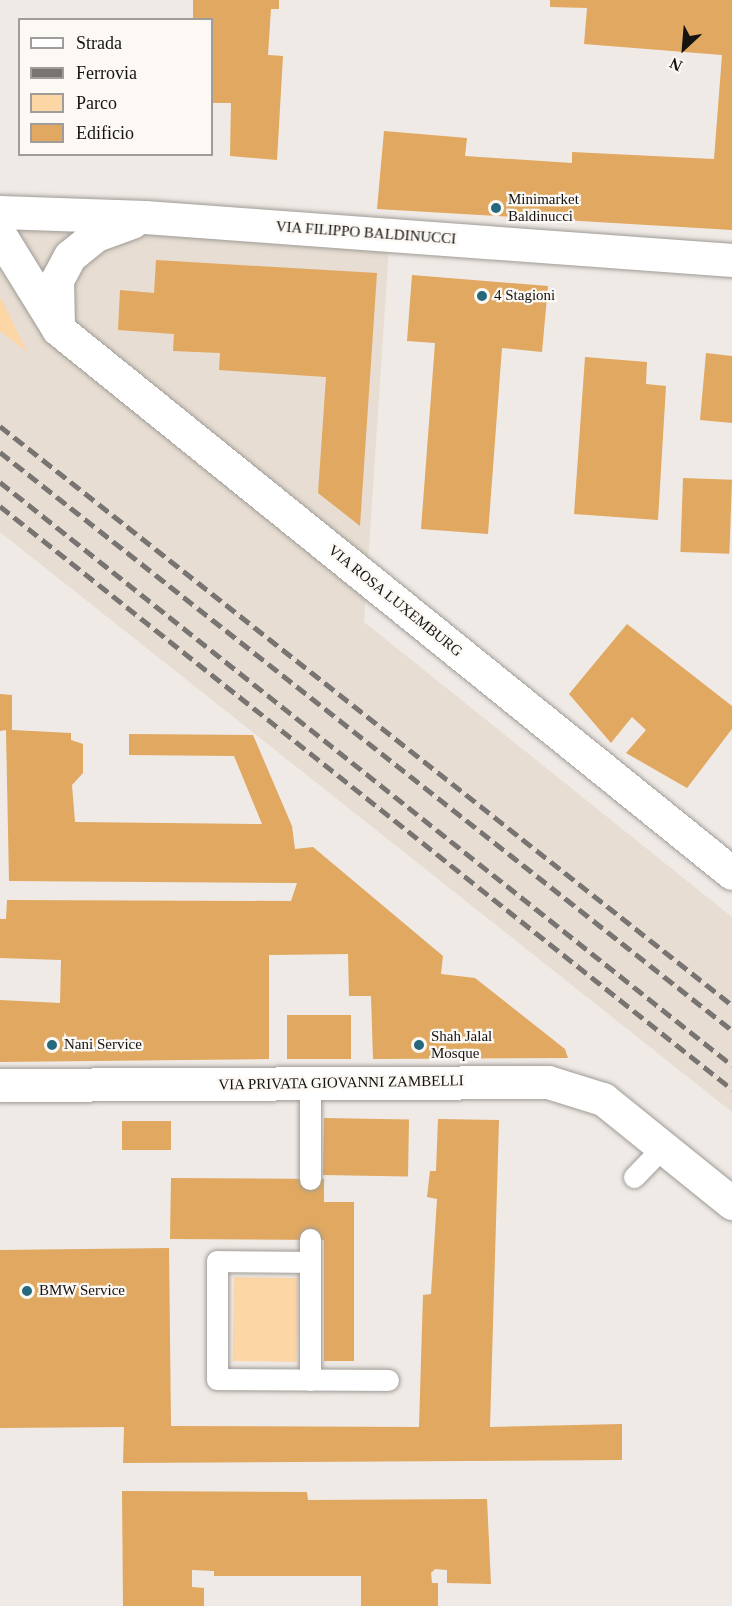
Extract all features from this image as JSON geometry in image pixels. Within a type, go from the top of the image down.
[{"type":"street","name":"VIA FILIPPO BALDINUCCI","points":[[0,212],[145,217],[732,260]]},
{"type":"street","points":[[58,329],[57,280],[70,256],[96,235],[145,217]]},
{"type":"street","name":"VIA ROSA LUXEMBURG","points":[[0,236],[58,329],[732,873]]},
{"type":"street","name":"VIA PRIVATA GIOVANNI ZAMBELLI","points":[[0,1085],[310,1086],[548,1082],[603,1099],[732,1203]]},
{"type":"lane","points":[[310,1086],[310,1179]]},
{"type":"lane","points":[[634,1177],[662,1148]]},
{"type":"lane","points":[[310,1239],[310,1380]]},
{"type":"lane","points":[[310,1262],[216,1261],[217,1379],[388,1380]]},
{"type":"shaded area","points":[[0,221],[389,247],[364,622],[732,917],[732,1112],[0,532]]},
{"type":"green space","points":[[0,298],[2,300],[27,352],[0,331]]},
{"type":"green space","points":[[234,1277],[298,1278],[297,1362],[233,1361]]},
{"type":"building","points":[[193,0],[279,0],[279,9],[271,9],[268,55],[283,56],[277,160],[230,156],[231,103],[213,103],[213,18],[193,18]]},
{"type":"building","points":[[550,0],[732,0],[732,230],[377,209],[384,131],[467,138],[465,156],[572,163],[572,152],[714,159],[722,55],[584,44],[587,8],[550,7]]},
{"type":"building","points":[[156,260],[377,273],[360,526],[318,493],[326,377],[219,370],[220,353],[173,351],[174,334],[118,330],[120,290],[154,293]]},
{"type":"building","points":[[412,275],[548,286],[542,352],[502,348],[488,534],[421,529],[435,343],[407,341]]},
{"type":"building","points":[[706,353],[732,356],[732,423],[700,420]]},
{"type":"building","points":[[585,357],[647,362],[646,384],[666,386],[658,520],[574,514]]},
{"type":"building","points":[[683,478],[732,480],[729,554],[680,552]]},
{"type":"building","points":[[627,624],[732,706],[732,729],[687,788],[626,753],[646,730],[632,717],[611,743],[569,694]]},
{"type":"building","points":[[0,694],[12,695],[12,730],[71,733],[71,740],[83,744],[83,773],[72,785],[75,822],[262,824],[234,756],[129,755],[129,734],[253,735],[292,826],[295,849],[313,847],[443,956],[441,974],[475,978],[565,1049],[568,1058],[373,1059],[371,996],[349,996],[348,954],[269,955],[269,1059],[0,1062],[0,1000],[60,1003],[61,960],[0,958],[0,919],[6,919],[7,900],[291,901],[297,883],[9,881],[6,730],[0,731]]},
{"type":"building","points":[[287,1015],[351,1015],[351,1059],[287,1059]]},
{"type":"building","points":[[324,1118],[409,1119],[408,1176],[323,1175]]},
{"type":"building","points":[[438,1119],[499,1120],[490,1427],[622,1424],[622,1460],[123,1463],[124,1427],[0,1428],[0,1250],[169,1248],[171,1426],[419,1427],[423,1295],[431,1294],[437,1199],[427,1197],[430,1171],[436,1171]]},
{"type":"building","points":[[122,1121],[171,1121],[171,1150],[122,1150]]},
{"type":"building","points":[[171,1178],[324,1179],[324,1202],[354,1202],[354,1361],[324,1361],[324,1240],[170,1239]]},
{"type":"building","points":[[122,1491],[307,1492],[308,1500],[487,1499],[491,1584],[447,1583],[447,1570],[435,1569],[431,1573],[432,1583],[438,1583],[438,1606],[361,1606],[361,1576],[214,1576],[214,1571],[192,1570],[192,1587],[204,1588],[204,1606],[123,1606]]},
{"type":"railway","points":[[0,426],[732,1005]]},
{"type":"railway","points":[[0,452],[732,1030]]},
{"type":"railway","points":[[0,482],[732,1065]]},
{"type":"railway","points":[[0,506],[732,1089]]},
{"type":"place","name":"Minimarket Baldinucci","points":[[496,208]]},
{"type":"place","name":"4 Stagioni","points":[[482,296]]},
{"type":"place","name":"Nani Service","points":[[52,1045]]},
{"type":"place","name":"Shah Jalal Mosque","points":[[419,1045]]},
{"type":"place","name":"BMW Service","points":[[27,1291]]}]
